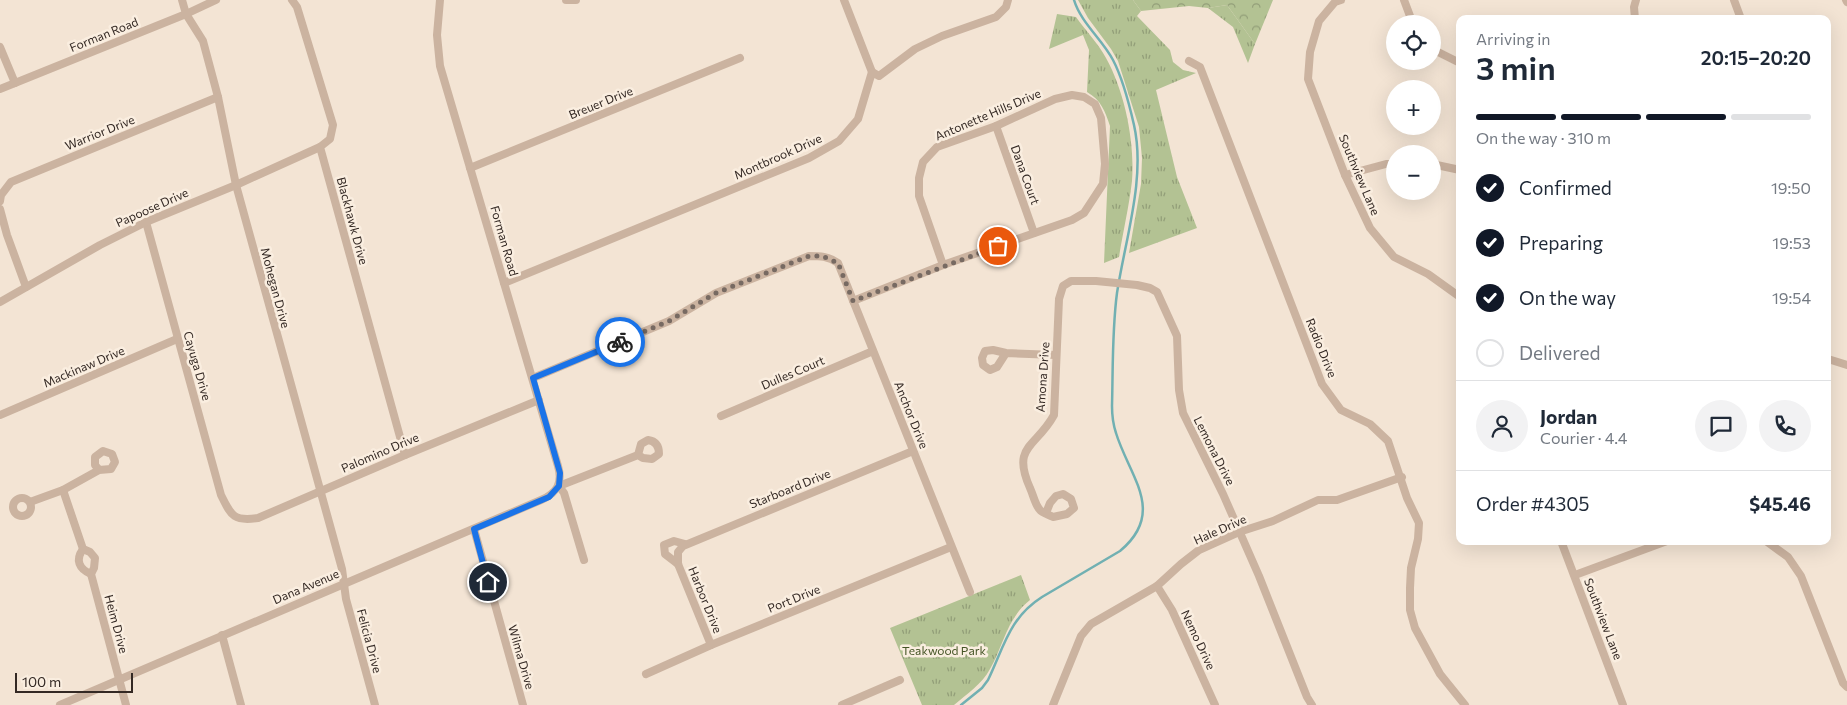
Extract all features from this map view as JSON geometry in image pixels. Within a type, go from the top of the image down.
[{"type":"street","name":"Mohegan Drive","points":[[182,0],[186,14],[203,42],[218,97],[236,185],[342,569],[344,584]]},
{"type":"street","name":"Forman Road","points":[[0,90],[216,0]]},
{"type":"street","points":[[292,0],[297,7],[333,125],[330,139],[320,147]]},
{"type":"street","name":"Forman Road","points":[[440,0],[437,35],[440,66],[560,473],[559,486],[564,493],[584,560]]},
{"type":"street","points":[[566,0],[576,0]]},
{"type":"street","points":[[844,0],[872,72],[879,76],[915,49],[942,36],[996,16],[1006,7],[1008,0]]},
{"type":"street","name":"Southview Lane","points":[[1341,0],[1336,2],[1319,21],[1310,52],[1308,79],[1345,175],[1370,228],[1394,258],[1428,274],[1456,294]]},
{"type":"street","points":[[1404,0],[1410,15]]},
{"type":"street","points":[[1635,15],[1636,0]]},
{"type":"street","points":[[1734,0],[1740,15]]},
{"type":"street","points":[[0,47],[15,83]]},
{"type":"street","points":[[1441,54],[1456,61]]},
{"type":"street","name":"Breuer Drive","points":[[470,168],[740,58]]},
{"type":"street","name":"Radio Drive","points":[[1189,61],[1200,67],[1322,384],[1341,410],[1370,424],[1388,441],[1402,477],[1407,498],[1419,523],[1418,540],[1411,568],[1410,610],[1415,628],[1440,674],[1465,705]]},
{"type":"street","name":"Montbrook Drive","points":[[504,283],[809,158],[839,142],[858,119],[872,72]]},
{"type":"street","name":"Antonette Hills Drive","points":[[943,265],[919,196],[919,178],[923,162],[937,147],[996,126],[1055,99],[1072,95],[1084,97],[1095,104],[1101,118],[1105,164],[1103,184],[1084,213],[1072,220],[1034,232]]},
{"type":"street","name":"Warrior Drive","points":[[0,201],[1,195],[11,182],[218,97]]},
{"type":"street","name":"Dana Court","points":[[996,126],[1034,232]]},
{"type":"street","name":"Papoose Drive","points":[[0,302],[100,245],[146,222],[236,185],[320,147]]},
{"type":"street","name":"Blackhawk Drive","points":[[320,147],[404,455]]},
{"type":"street","points":[[1345,175],[1386,164]]},
{"type":"street","points":[[1441,166],[1456,169]]},
{"type":"street","points":[[0,209],[7,235],[26,287]]},
{"type":"street","name":"Cayuga Drive","points":[[146,222],[221,495],[230,514]]},
{"type":"street","points":[[853,301],[943,265],[1034,232]]},
{"type":"street","name":"Anchor Drive","points":[[533,378],[669,321],[716,293],[809,256],[822,256],[838,263],[970,592]]},
{"type":"street","name":"Lemona Drive","points":[[1062,286],[1070,281],[1096,281],[1130,284],[1150,288],[1157,292],[1177,336],[1179,390],[1183,413],[1240,532],[1307,697],[1312,705]]},
{"type":"street","name":"Amona Drive","points":[[1046,513],[1040,510],[1023,474],[1022,461],[1030,444],[1048,426],[1054,415],[1059,299],[1062,286]]},
{"type":"street","name":"Mackinaw Drive","points":[[0,415],[177,339]]},
{"type":"street","name":"Dulles Court","points":[[721,416],[873,351]]},
{"type":"street","points":[[1006,353],[1056,355]]},
{"type":"street","points":[[1831,360],[1847,365]]},
{"type":"street","name":"Palomino Drive","points":[[230,514],[244,520],[258,518],[404,455],[539,400]]},
{"type":"street","name":"Starboard Drive","points":[[678,552],[685,544],[913,451]]},
{"type":"street","name":"Dana Avenue","points":[[60,705],[549,497],[559,486],[638,455]]},
{"type":"street","points":[[30,502],[63,490],[100,470]]},
{"type":"street","name":"Hale Drive","points":[[1054,705],[1082,636],[1091,624],[1157,586],[1199,550],[1318,500],[1337,500],[1402,477]]},
{"type":"street","name":"Heim Drive","points":[[63,490],[83,549],[78,560],[79,566],[91,574]]},
{"type":"street","name":"Wilma Drive","points":[[474,529],[523,705]]},
{"type":"street","name":"Harbor Drive","points":[[678,564],[664,554],[664,545],[674,542],[685,544]]},
{"type":"street","name":"Southview Lane","points":[[1563,545],[1623,705]]},
{"type":"street","points":[[1575,575],[1656,545]]},
{"type":"street","points":[[1771,545],[1788,558],[1801,576],[1847,687]]},
{"type":"street","name":"Port Drive","points":[[646,674],[710,645],[951,547]]},
{"type":"street","name":"Heim Drive","points":[[83,549],[90,552],[95,558],[91,574],[126,705]]},
{"type":"street","name":"Harbor Drive","points":[[678,552],[678,564],[710,645]]},
{"type":"street","name":"Felicia Drive","points":[[344,584],[346,600],[375,705]]},
{"type":"street","name":"Nemo Drive","points":[[1157,586],[1172,610],[1215,705]]},
{"type":"street","points":[[222,635],[241,705]]},
{"type":"street","points":[[842,705],[900,680]]},
{"type":"green space","points":[[1078,0],[1133,0],[1141,11],[1137,16],[1170,50],[1173,62],[1183,70],[1196,73],[1156,90],[1177,177],[1197,228],[1129,253],[1141,184],[1142,158],[1139,127],[1118,61],[1088,18]]},
{"type":"green space","points":[[1133,0],[1273,0],[1255,44],[1227,5],[1208,8],[1189,6],[1141,11]]},
{"type":"green space","points":[[1227,5],[1255,44],[1248,63],[1233,27],[1208,8]]},
{"type":"green space","points":[[1057,14],[1076,17],[1099,47],[1113,71],[1127,118],[1133,166],[1129,200],[1119,257],[1104,263],[1110,126],[1102,106],[1087,92],[1089,50],[1083,35],[1049,49]]},
{"type":"green space","name":"Teakwood Park","points":[[1021,575],[1030,600],[1022,607],[1011,623],[987,674],[974,689],[954,705],[922,705],[890,628]]},
{"type":"waterway","points":[[961,705],[982,688],[988,680],[1009,634],[1022,614],[1042,597],[1120,551],[1134,536],[1141,522],[1143,508],[1140,494],[1116,433],[1112,406],[1115,307],[1136,187],[1137,145],[1128,100],[1117,67],[1087,24],[1074,0]]},
{"type":"way so far","points":[[620,342],[669,321],[716,293],[809,256],[822,256],[838,263],[853,301],[943,265],[998,246]]},
{"type":"route","points":[[488,582],[474,529],[549,497],[556,491],[560,482],[558,466],[533,378],[620,342]]}]
